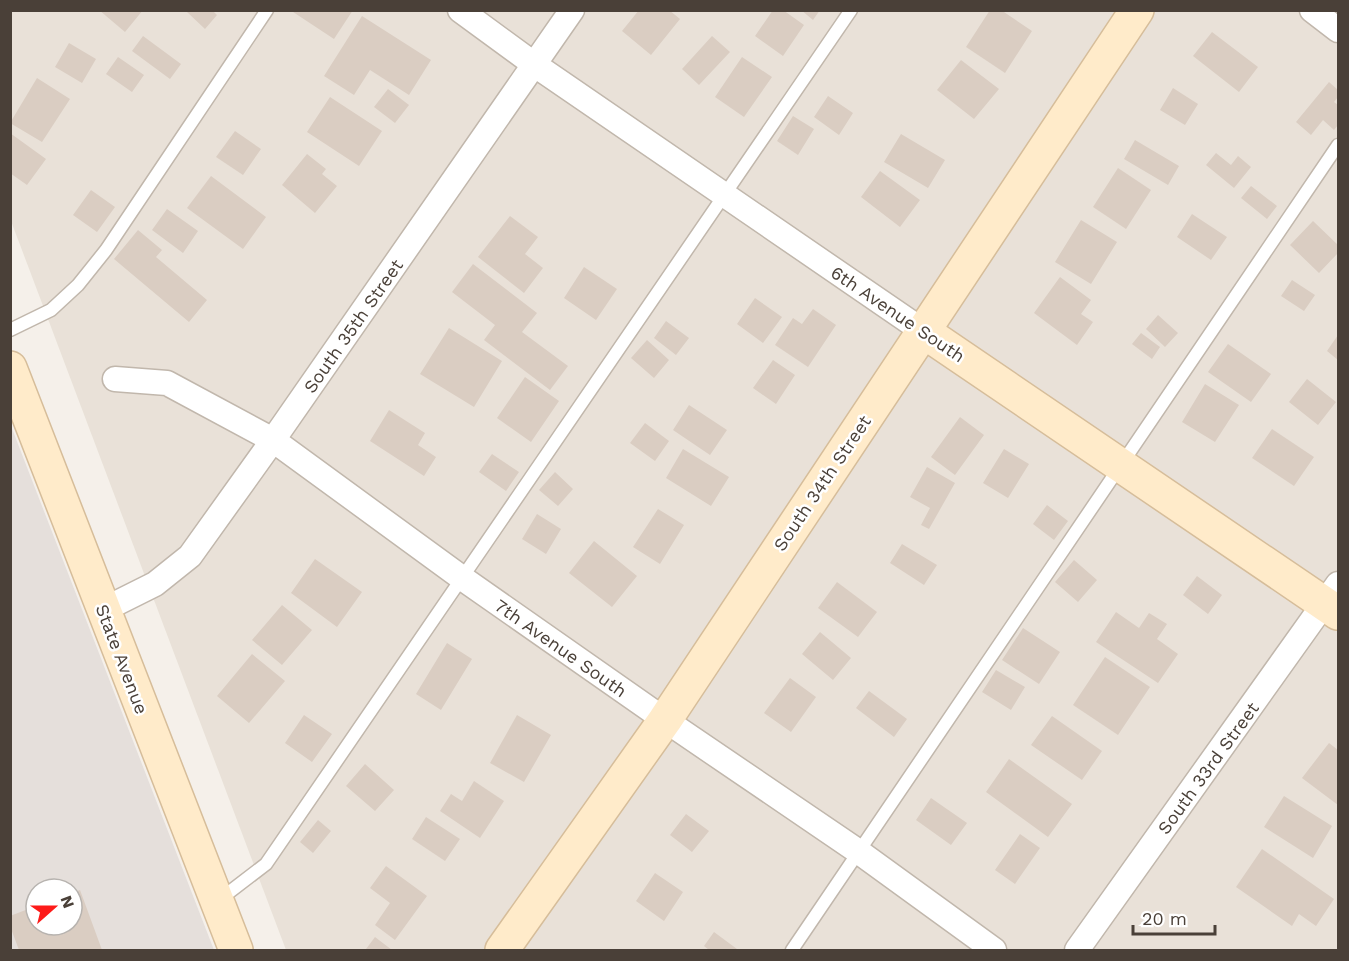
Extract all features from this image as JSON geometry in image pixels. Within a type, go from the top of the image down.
[{"type":"street","name":"6th Avenue South","points":[[460,10],[535,65],[725,196],[1120,465],[1334,600]]},
{"type":"street","name":"South 35th Street","points":[[103,610],[155,584],[190,556],[572,10]]},
{"type":"street","name":"South 34th Street","points":[[502,951],[665,720],[1137,10]]},
{"type":"street","points":[[1312,10],[1338,30]]},
{"type":"street","name":"State Avenue","points":[[10,368],[236,951]]},
{"type":"street","name":"7th Avenue South","points":[[115,379],[167,382],[273,440],[462,578],[859,852],[994,951]]},
{"type":"street","name":"South 33rd Street","points":[[1077,951],[1334,600]]},
{"type":"lane","points":[[10,330],[51,310],[78,285],[105,250],[267,10]]},
{"type":"lane","points":[[217,902],[266,864],[851,10]]},
{"type":"lane","points":[[792,951],[1338,145]]},
{"type":"shaded area","points":[[11,11],[1338,11],[1338,950],[286,950],[11,221]]},
{"type":"shaded area","points":[[11,426],[214,950],[11,950]]},
{"type":"building","points":[[99,10],[143,10],[125,32]]},
{"type":"building","points":[[189,10],[212,10],[217,15],[205,29],[187,12]]},
{"type":"building","points":[[290,10],[353,10],[334,39]]},
{"type":"building","points":[[639,10],[669,10],[680,19],[651,55],[622,31]]},
{"type":"building","points":[[773,10],[783,10],[804,25],[783,56],[755,36]]},
{"type":"building","points":[[801,10],[820,10],[813,20]]},
{"type":"building","points":[[990,10],[1001,10],[1032,31],[1005,73],[966,47]]},
{"type":"building","points":[[362,16],[431,60],[409,95],[370,70],[354,95],[324,76]]},
{"type":"building","points":[[1212,32],[1258,67],[1239,92],[1193,56]]},
{"type":"building","points":[[143,36],[181,64],[170,79],[132,51]]},
{"type":"building","points":[[712,36],[730,52],[699,85],[682,69]]},
{"type":"building","points":[[69,43],[96,59],[82,83],[55,67]]},
{"type":"building","points":[[118,57],[144,75],[132,92],[106,74]]},
{"type":"building","points":[[742,57],[772,77],[744,117],[715,97]]},
{"type":"building","points":[[961,60],[999,89],[974,119],[937,90]]},
{"type":"building","points":[[37,78],[70,99],[42,142],[10,123]]},
{"type":"building","points":[[1329,82],[1338,90],[1338,97],[1334,102],[1338,105],[1338,125],[1334,130],[1323,120],[1311,135],[1296,122]]},
{"type":"building","points":[[1173,88],[1198,104],[1185,125],[1160,110]]},
{"type":"building","points":[[388,89],[409,105],[395,123],[374,107]]},
{"type":"building","points":[[828,96],[853,113],[839,135],[814,117]]},
{"type":"building","points":[[330,97],[382,131],[359,166],[307,132]]},
{"type":"building","points":[[793,116],[814,129],[798,155],[777,141]]},
{"type":"building","points":[[235,131],[261,149],[243,175],[216,157]]},
{"type":"building","points":[[10,133],[46,159],[27,185],[10,173]]},
{"type":"building","points":[[901,134],[945,160],[928,188],[884,162]]},
{"type":"building","points":[[1135,140],[1179,166],[1168,185],[1124,159]]},
{"type":"building","points":[[1216,153],[1231,165],[1238,156],[1251,167],[1234,188],[1206,165]]},
{"type":"building","points":[[307,154],[326,169],[322,174],[337,186],[315,213],[282,185]]},
{"type":"building","points":[[1118,168],[1151,190],[1126,229],[1093,207]]},
{"type":"building","points":[[880,171],[920,200],[900,227],[861,197]]},
{"type":"building","points":[[211,176],[266,217],[243,249],[187,208]]},
{"type":"building","points":[[1251,186],[1277,206],[1267,219],[1241,198]]},
{"type":"building","points":[[91,190],[115,207],[97,232],[73,215]]},
{"type":"building","points":[[167,209],[198,231],[183,253],[152,230]]},
{"type":"building","points":[[1192,214],[1227,237],[1211,260],[1177,237]]},
{"type":"building","points":[[510,216],[538,237],[525,254],[543,268],[524,293],[478,257]]},
{"type":"building","points":[[1081,220],[1117,242],[1091,284],[1055,262]]},
{"type":"building","points":[[1313,221],[1338,245],[1338,253],[1319,273],[1290,245]]},
{"type":"building","points":[[138,230],[162,250],[156,257],[207,300],[189,322],[114,259]]},
{"type":"building","points":[[473,264],[537,313],[522,332],[568,366],[550,390],[484,340],[495,325],[452,292]]},
{"type":"building","points":[[584,267],[617,289],[596,320],[564,298]]},
{"type":"building","points":[[1060,277],[1091,300],[1081,314],[1093,322],[1077,345],[1034,313]]},
{"type":"building","points":[[1292,280],[1315,295],[1304,311],[1281,296]]},
{"type":"building","points":[[755,298],[782,317],[763,343],[737,324]]},
{"type":"building","points":[[813,309],[836,325],[808,367],[775,345],[793,318],[802,324]]},
{"type":"building","points":[[1158,315],[1178,333],[1165,347],[1146,329]]},
{"type":"building","points":[[666,321],[689,338],[676,355],[654,338]]},
{"type":"building","points":[[449,328],[502,361],[474,407],[420,374]]},
{"type":"building","points":[[1141,333],[1160,347],[1152,359],[1132,344]]},
{"type":"building","points":[[1338,335],[1338,360],[1327,351]]},
{"type":"building","points":[[647,340],[669,360],[654,378],[631,358]]},
{"type":"building","points":[[1228,344],[1271,374],[1251,402],[1208,372]]},
{"type":"building","points":[[773,360],[795,375],[776,404],[753,388]]},
{"type":"building","points":[[525,377],[559,401],[531,442],[497,418]]},
{"type":"building","points":[[1307,379],[1336,402],[1318,425],[1289,402]]},
{"type":"building","points":[[1205,384],[1239,405],[1215,442],[1182,422]]},
{"type":"building","points":[[689,405],[727,430],[710,455],[673,430]]},
{"type":"building","points":[[389,410],[425,433],[418,445],[436,457],[424,476],[370,441]]},
{"type":"building","points":[[960,417],[984,435],[955,475],[931,457]]},
{"type":"building","points":[[645,423],[669,441],[655,461],[630,443]]},
{"type":"building","points":[[1272,429],[1314,457],[1294,486],[1252,458]]},
{"type":"building","points":[[683,449],[729,477],[711,506],[666,478]]},
{"type":"building","points":[[1004,449],[1029,464],[1008,498],[983,483]]},
{"type":"building","points":[[492,454],[519,472],[506,491],[479,472]]},
{"type":"building","points":[[927,467],[955,483],[929,529],[921,525],[930,508],[910,497]]},
{"type":"building","points":[[555,472],[573,489],[558,506],[539,490]]},
{"type":"building","points":[[1047,505],[1068,521],[1054,540],[1033,524]]},
{"type":"building","points":[[658,509],[684,525],[660,564],[633,547]]},
{"type":"building","points":[[537,514],[561,529],[546,554],[522,539]]},
{"type":"building","points":[[594,541],[637,576],[612,607],[569,573]]},
{"type":"building","points":[[902,544],[937,565],[924,585],[890,563]]},
{"type":"building","points":[[315,559],[362,592],[337,627],[291,593]]},
{"type":"building","points":[[1074,560],[1097,580],[1078,602],[1055,582]]},
{"type":"building","points":[[1197,576],[1222,595],[1208,614],[1183,595]]},
{"type":"building","points":[[837,582],[877,612],[858,637],[818,608]]},
{"type":"building","points":[[282,605],[312,630],[282,665],[252,640]]},
{"type":"building","points":[[1116,612],[1139,628],[1149,613],[1167,624],[1157,639],[1178,654],[1158,683],[1096,642]]},
{"type":"building","points":[[1023,628],[1060,652],[1039,684],[1002,660]]},
{"type":"building","points":[[820,632],[851,658],[833,680],[802,654]]},
{"type":"building","points":[[447,643],[472,659],[441,710],[416,694]]},
{"type":"building","points":[[252,654],[285,681],[249,723],[217,696]]},
{"type":"building","points":[[1105,657],[1150,687],[1118,735],[1073,705]]},
{"type":"building","points":[[996,670],[1025,687],[1011,710],[982,692]]},
{"type":"building","points":[[790,678],[816,697],[791,732],[764,713]]},
{"type":"building","points":[[869,691],[907,719],[894,737],[856,708]]},
{"type":"building","points":[[304,715],[332,734],[312,762],[285,743]]},
{"type":"building","points":[[517,715],[551,735],[524,782],[490,763]]},
{"type":"building","points":[[1052,716],[1102,751],[1082,780],[1031,745]]},
{"type":"building","points":[[1329,743],[1338,750],[1338,805],[1302,778]]},
{"type":"building","points":[[1009,759],[1072,804],[1048,837],[986,792]]},
{"type":"building","points":[[365,764],[394,790],[375,811],[346,786]]},
{"type":"building","points":[[474,781],[504,801],[480,838],[440,811],[451,794],[462,801]]},
{"type":"building","points":[[1284,796],[1332,826],[1313,858],[1264,827]]},
{"type":"building","points":[[931,798],[967,823],[951,845],[916,820]]},
{"type":"building","points":[[686,814],[709,831],[692,852],[670,835]]},
{"type":"building","points":[[426,817],[460,839],[445,861],[412,839]]},
{"type":"building","points":[[318,820],[331,831],[313,853],[300,842]]},
{"type":"building","points":[[1020,834],[1040,848],[1015,884],[995,870]]},
{"type":"building","points":[[1262,849],[1334,899],[1316,926],[1299,914],[1292,926],[1236,887]]},
{"type":"building","points":[[386,866],[427,896],[395,940],[375,925],[390,903],[370,888]]},
{"type":"building","points":[[655,873],[683,892],[664,921],[636,901]]},
{"type":"building","points":[[84,901],[102,950],[19,950],[10,926],[10,916],[24,911],[24,937],[84,937]]},
{"type":"building","points":[[714,932],[737,949],[709,950],[704,946]]},
{"type":"building","points":[[375,937],[392,950],[366,949]]}]
